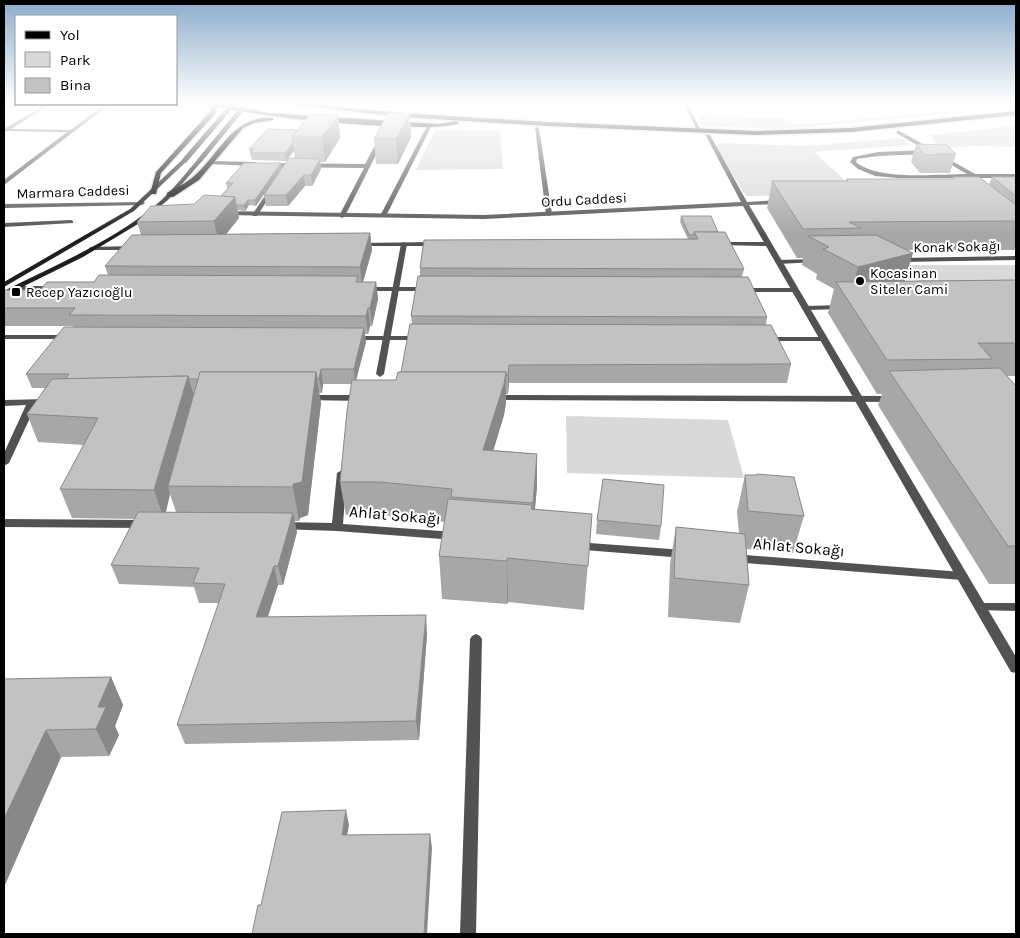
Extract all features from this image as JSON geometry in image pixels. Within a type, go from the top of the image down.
[{"type":"main road","points":[[153,192],[158,173],[181,148]]},
{"type":"main road","points":[[4,285],[99,231],[142,203],[195,148]]},
{"type":"main road","points":[[170,195],[210,148]]},
{"type":"main road","points":[[4,294],[91,249],[154,209],[170,195],[196,178],[223,148]]},
{"type":"street","points":[[4,183],[49,148]]},
{"type":"street","points":[[342,216],[376,148]]},
{"type":"street","points":[[383,216],[419,148]]},
{"type":"street","points":[[540,148],[549,214]]},
{"type":"street","points":[[712,148],[1016,668]]},
{"type":"street","points":[[926,148],[974,176],[980,184]]},
{"type":"street","points":[[934,152],[878,154],[855,158],[853,162],[860,168],[875,174],[898,176],[1016,176]]},
{"type":"street","points":[[282,174],[294,157]]},
{"type":"street","points":[[210,163],[366,166]]},
{"type":"street","points":[[255,215],[277,182]]},
{"type":"street","name":"Ordu Caddesi","points":[[218,213],[484,217],[783,202]]},
{"type":"street","name":"Marmara Caddesi","points":[[4,206],[142,203]]},
{"type":"street","points":[[154,209],[163,210]]},
{"type":"street","points":[[4,230],[7,225],[71,222]]},
{"type":"street","points":[[380,374],[404,244]]},
{"type":"street","points":[[355,245],[443,244]]},
{"type":"street","points":[[708,244],[767,244]]},
{"type":"street","points":[[91,249],[140,248]]},
{"type":"street","name":"Konak Sokağı","points":[[887,260],[1016,258]]},
{"type":"street","points":[[778,262],[828,261]]},
{"type":"street","points":[[15,288],[64,288]]},
{"type":"street","points":[[356,289],[435,289]]},
{"type":"street","points":[[734,290],[794,290]]},
{"type":"street","points":[[805,308],[853,307]]},
{"type":"street","points":[[4,337],[82,337]]},
{"type":"street","points":[[347,338],[426,338]]},
{"type":"street","points":[[754,339],[823,339]]},
{"type":"street","points":[[300,398],[349,403],[369,398]]},
{"type":"street","points":[[479,398],[906,398]]},
{"type":"street","points":[[4,403],[61,402]]},
{"type":"street","points":[[4,463],[32,403]]},
{"type":"street","points":[[337,527],[343,467]]},
{"type":"street","points":[[4,523],[161,524]]},
{"type":"street","name":"Ahlat Sokağı","points":[[268,526],[337,527],[466,537]]},
{"type":"street","points":[[565,545],[694,555]]},
{"type":"street","name":"Ahlat Sokağı","points":[[724,557],[962,576]]},
{"type":"street","points":[[981,607],[1016,608]]},
{"type":"street","points":[[468,934],[476,639]]},
{"type":"green space","points":[[427,148],[501,148],[503,169],[416,170]]},
{"type":"green space","points":[[717,148],[873,148],[814,152],[861,195],[746,196]]},
{"type":"green space","points":[[903,265],[1016,265],[1016,296],[933,298]]},
{"type":"green space","points":[[566,416],[728,420],[744,478],[567,473]]},
{"type":"building","points":[[289,148],[285,153],[250,153],[254,149],[249,149]]},
{"type":"building","points":[[919,148],[950,148],[956,154],[925,155]]},
{"type":"building","points":[[289,158],[320,159],[311,175],[304,175],[286,195],[264,195]]},
{"type":"building","points":[[244,163],[281,163],[255,200],[248,200],[244,205],[236,205],[235,197],[221,196],[233,183],[226,183]]},
{"type":"building","points":[[953,177],[979,177],[1016,205],[1016,221],[849,222],[861,228],[803,229],[772,181],[955,179]]},
{"type":"building","points":[[992,177],[1016,177],[1016,196]]},
{"type":"building","points":[[204,195],[235,197],[214,221],[137,222],[151,206],[194,204]]},
{"type":"building","points":[[681,216],[711,216],[718,232],[694,232],[694,235],[689,235]]},
{"type":"building","points":[[694,232],[725,232],[744,269],[420,268],[424,240],[698,239]]},
{"type":"building","points":[[370,233],[360,267],[105,266],[132,235]]},
{"type":"building","points":[[876,235],[913,253],[858,267],[823,249],[829,247],[808,236]]},
{"type":"building","points":[[99,275],[358,276],[356,282],[376,282],[370,308],[368,308],[366,316],[69,315],[75,308],[4,308],[4,290],[40,290],[47,282],[94,282]]},
{"type":"building","points":[[418,276],[748,277],[767,317],[411,316]]},
{"type":"building","points":[[1016,280],[1016,343],[978,343],[992,359],[887,360],[836,282]]},
{"type":"building","points":[[410,324],[771,325],[791,364],[509,365],[508,375],[506,375],[506,372],[401,372]]},
{"type":"building","points":[[64,327],[364,328],[354,369],[321,369],[319,379],[317,379],[316,372],[200,372],[199,379],[189,379],[188,376],[65,379],[69,374],[26,374]]},
{"type":"building","points":[[1000,368],[1016,386],[1016,546],[1008,546],[889,371]]},
{"type":"building","points":[[200,372],[316,372],[302,482],[293,484],[293,487],[168,486]]},
{"type":"building","points":[[398,372],[506,372],[483,450],[537,454],[533,503],[451,497],[452,489],[380,482],[340,482],[352,380],[396,380]]},
{"type":"building","points":[[188,376],[154,490],[60,489],[98,418],[27,414],[52,379]]},
{"type":"building","points":[[745,475],[794,477],[804,516],[748,511]]},
{"type":"building","points":[[603,479],[664,485],[661,526],[597,520]]},
{"type":"building","points":[[448,499],[532,505],[531,509],[592,514],[588,566],[507,558],[507,561],[439,556]]},
{"type":"building","points":[[138,512],[293,513],[278,566],[274,566],[256,617],[426,615],[416,721],[177,725],[225,584],[193,583],[199,568],[111,565]]},
{"type":"building","points":[[676,527],[745,534],[749,585],[674,578]]},
{"type":"building","points":[[111,677],[98,707],[106,707],[96,729],[46,730],[4,819],[4,679]]},
{"type":"building","points":[[346,810],[342,835],[430,834],[424,934],[252,934],[258,905],[261,905],[282,812]]},
{"type":"place","name":"Kocasinan Siteler Cami","points":[[860,281]]},
{"type":"place","name":"Recep Yazıcıoğlu","points":[[16,292]]}]
